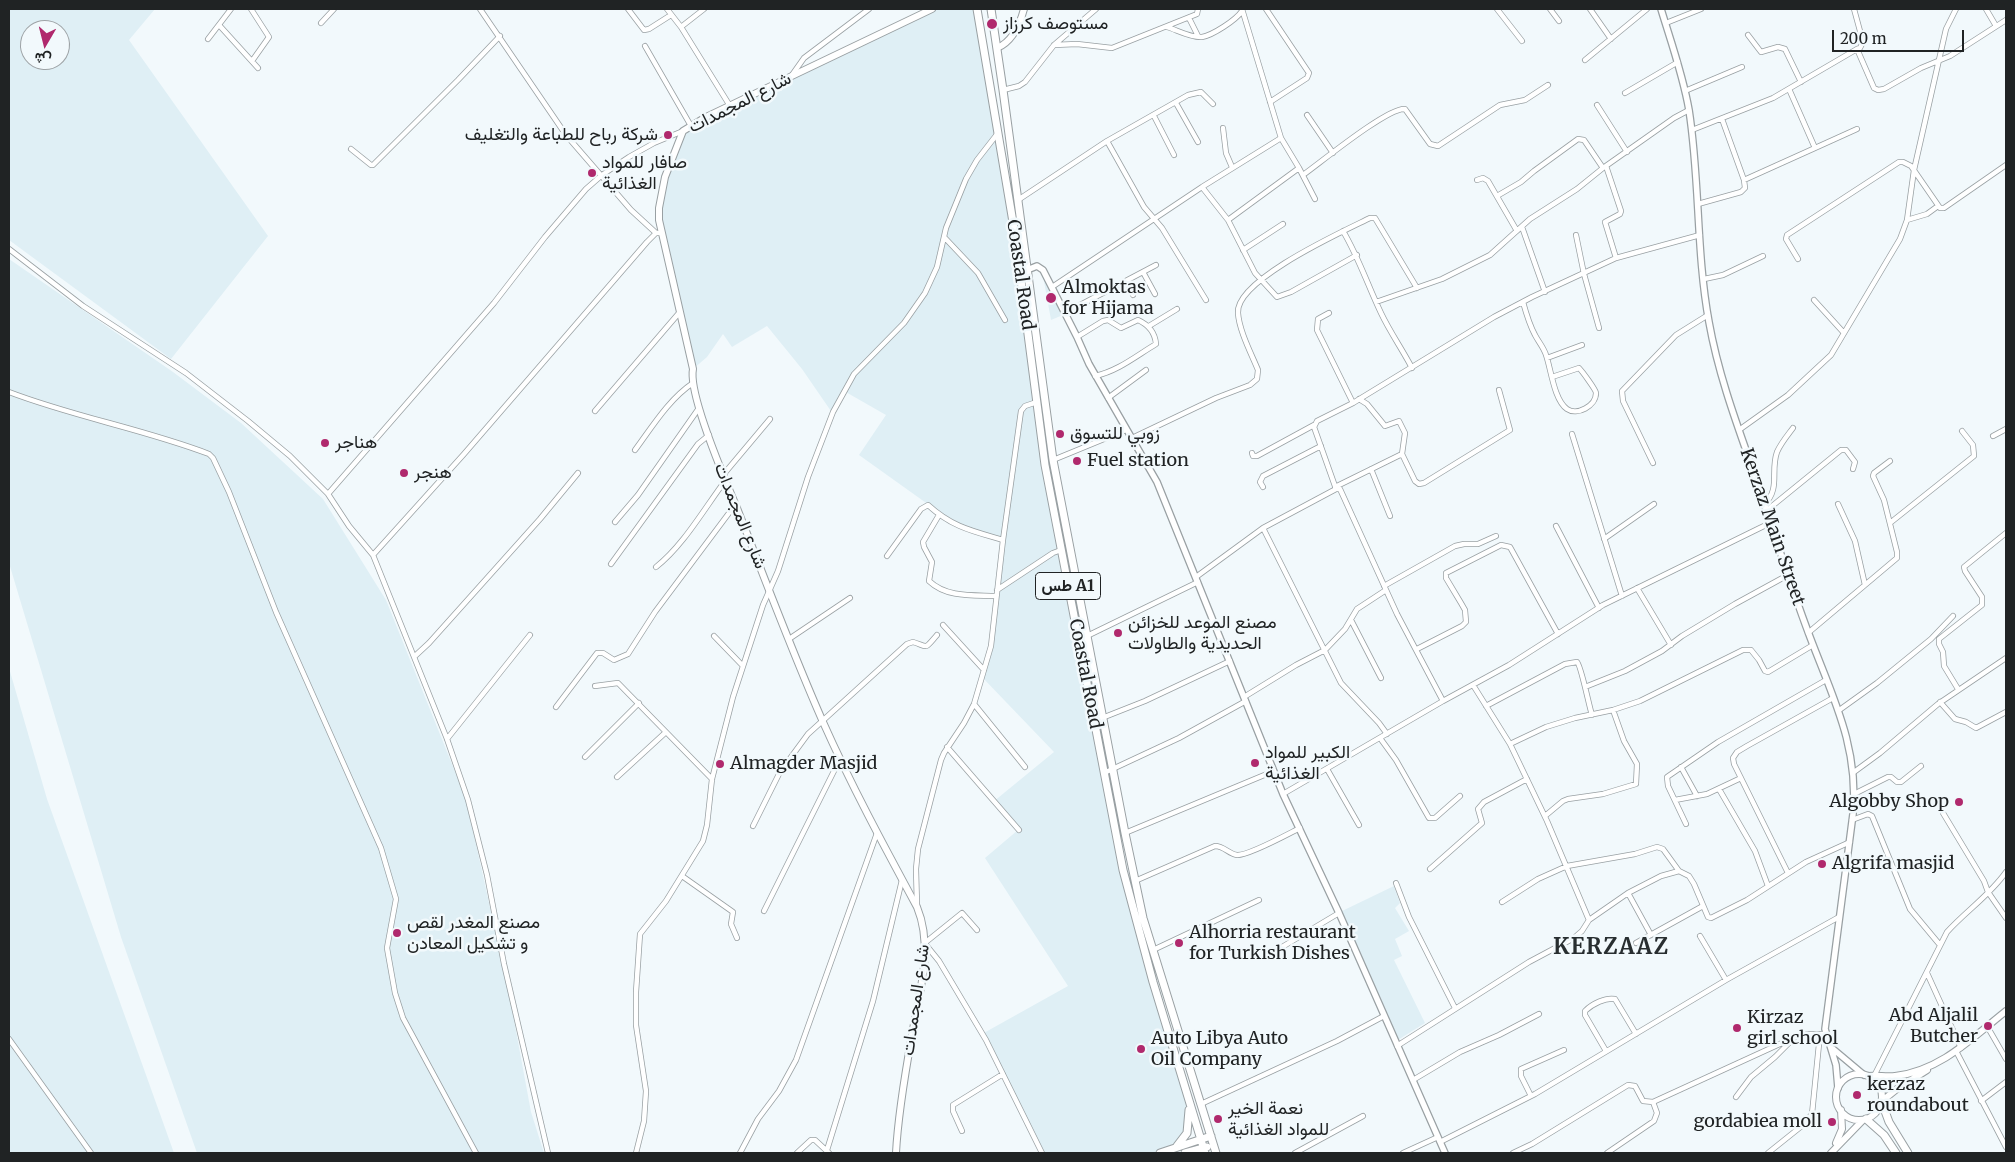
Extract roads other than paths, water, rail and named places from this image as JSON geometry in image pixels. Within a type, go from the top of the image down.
[{"type":"main road","name":"شارع المجمدات","points":[[896,1153],[905,1076],[926,944],[923,922],[822,720],[724,478],[699,408],[691,376],[693,368],[659,233],[659,220],[661,195],[671,160],[683,131],[706,116],[932,9]]},
{"type":"main road","name":"Coastal Road","points":[[977,9],[1024,272],[1053,460],[1135,881],[1153,950],[1216,1153]]},
{"type":"main road","name":"Coastal Road","points":[[991,9],[1018,200],[1037,402],[1045,465],[1132,908],[1204,1151]]},
{"type":"main road","points":[[997,48],[1005,43],[1019,24],[1024,9]]},
{"type":"main road","points":[[1830,1153],[1864,1120],[1878,1111],[1882,1102],[1958,1049],[2005,1013]]},
{"type":"main road","points":[[1830,1153],[1842,1129],[1841,1110],[1836,1098],[1838,1088],[1843,1081],[1851,1076],[1902,1075],[1932,1066]]},
{"type":"main road","points":[[1869,1076],[1879,1086],[1889,1122],[1908,1153]]},
{"type":"main road","points":[[1172,1150],[1187,1133],[1190,1105]]},
{"type":"main road","points":[[1841,1110],[1849,1118],[1864,1120],[1884,1135],[1896,1153]]},
{"type":"main road","points":[[1160,1153],[1211,1136]]},
{"type":"main road","points":[[1186,1153],[1204,1151],[1214,1145]]},
{"type":"street","points":[[208,39],[231,9]]},
{"type":"street","points":[[251,9],[269,36],[252,61]]},
{"type":"street","points":[[321,23],[334,9]]},
{"type":"street","points":[[373,554],[659,233],[630,210],[566,135],[480,9]]},
{"type":"street","points":[[628,9],[644,30],[672,15]]},
{"type":"street","points":[[667,9],[681,27],[730,106]]},
{"type":"street","points":[[681,27],[704,9]]},
{"type":"street","points":[[791,77],[804,58],[868,9]]},
{"type":"street","points":[[1003,90],[1019,86],[1025,82],[1054,45],[1096,9]]},
{"type":"street","points":[[1054,45],[1077,44],[1109,49],[1189,18],[1197,14],[1198,9]]},
{"type":"street","points":[[1266,9],[1309,73],[1307,78],[1270,102]]},
{"type":"street","points":[[1497,9],[1522,41]]},
{"type":"street","points":[[1550,9],[1559,21]]},
{"type":"street","points":[[1590,9],[1611,39]]},
{"type":"street","points":[[1585,60],[1647,9]]},
{"type":"street","name":"Kerzaz Main Street","points":[[1661,9],[1678,62],[1689,110],[1708,315],[1719,368],[1788,576],[1838,711],[1852,758],[1854,794],[1850,842],[1823,1034],[1837,1054],[1869,1076]]},
{"type":"street","points":[[1666,23],[1701,9]]},
{"type":"street","points":[[1692,130],[1722,119],[1789,89],[1860,48],[1863,42],[1854,9]]},
{"type":"street","points":[[1739,430],[1776,404],[1812,374],[1831,355],[1900,239],[1906,220],[1914,170],[1946,29],[1956,9]]},
{"type":"street","points":[[1986,9],[1996,26]]},
{"type":"street","points":[[1167,27],[1202,37],[1221,29],[1237,18],[1242,10]]},
{"type":"street","points":[[1242,10],[1281,138],[1315,199]]},
{"type":"street","points":[[1189,18],[1198,36]]},
{"type":"street","points":[[1857,49],[1874,88],[1878,90],[1884,89],[1921,68],[1938,62],[2006,20]]},
{"type":"street","points":[[219,25],[258,68]]},
{"type":"street","points":[[1748,35],[1760,52],[1778,47],[1785,49],[1802,82]]},
{"type":"street","points":[[351,149],[373,165],[500,36]]},
{"type":"street","points":[[645,46],[691,126]]},
{"type":"street","points":[[1626,93],[1678,62]]},
{"type":"street","points":[[1685,91],[1742,67]]},
{"type":"street","points":[[1303,175],[1381,118],[1400,109],[1405,109],[1408,112],[1430,144],[1438,146],[1500,105],[1525,100],[1548,85]]},
{"type":"street","points":[[1789,89],[1815,148]]},
{"type":"street","points":[[1018,200],[1108,141],[1176,103],[1199,92],[1203,92],[1213,104]]},
{"type":"street","points":[[1176,103],[1198,142]]},
{"type":"street","points":[[1597,105],[1627,152]]},
{"type":"street","points":[[1376,302],[1450,276],[1490,255],[1530,219],[1577,189],[1604,167],[1674,118],[1689,110]]},
{"type":"street","points":[[1307,115],[1333,153]]},
{"type":"street","points":[[1154,116],[1174,155]]},
{"type":"street","points":[[1698,204],[1742,192],[1746,186],[1722,119]]},
{"type":"street","points":[[1223,128],[1226,153],[1232,167]]},
{"type":"street","points":[[1744,180],[1857,129]]},
{"type":"street","points":[[328,494],[494,303],[586,188],[602,175],[654,143],[683,131]]},
{"type":"street","points":[[636,1153],[644,1121],[646,1091],[636,1025],[638,939],[644,926],[666,901],[700,848],[706,832],[712,779],[726,722],[743,666],[763,606],[781,563],[808,477],[841,394],[854,374],[904,323],[925,293],[936,267],[945,238],[946,228],[966,179],[977,160],[999,132]]},
{"type":"street","points":[[1052,287],[1202,186],[1281,138]]},
{"type":"street","points":[[1497,196],[1521,182],[1578,139],[1584,140],[1604,167],[1621,211],[1620,214],[1605,222],[1616,258]]},
{"type":"street","points":[[1108,141],[1144,207],[1179,254],[1191,278],[1206,300]]},
{"type":"street","points":[[1798,259],[1786,239],[1790,233],[1899,162],[1908,163],[1938,206],[1944,208],[2006,165]]},
{"type":"street","points":[[1228,220],[1299,168]]},
{"type":"street","points":[[1477,180],[1485,178],[1517,231]]},
{"type":"street","points":[[1202,186],[1228,220],[1255,273],[1277,296],[1281,297],[1357,255]]},
{"type":"street","points":[[1906,220],[1927,214],[1938,206]]},
{"type":"street","points":[[1132,438],[1216,398],[1250,385],[1257,379],[1258,370],[1238,312],[1238,306],[1243,296],[1261,280],[1312,247],[1370,218],[1377,219],[1417,288]]},
{"type":"street","points":[[1243,250],[1283,224]]},
{"type":"street","points":[[1522,227],[1545,292]]},
{"type":"street","points":[[1343,231],[1357,255],[1384,319],[1399,342],[1412,368]]},
{"type":"street","points":[[1576,235],[1584,274],[1599,328]]},
{"type":"street","points":[[1252,453],[1253,456],[1257,456],[1314,425],[1317,421],[1359,399],[1523,302],[1616,258],[1700,235]]},
{"type":"street","points":[[945,238],[978,273],[1005,320]]},
{"type":"street","points":[[9,249],[83,306],[169,361],[225,403],[290,456],[328,494],[349,526],[373,554],[415,656],[468,800],[485,866],[498,937],[548,1153]]},
{"type":"street","points":[[1704,279],[1724,275],[1763,256]]},
{"type":"street","points":[[1065,313],[1156,265]]},
{"type":"street","points":[[1024,272],[1034,266],[1039,266],[1043,270],[1095,376],[1157,482],[1283,794],[1340,913],[1445,1153]]},
{"type":"street","points":[[1143,272],[1155,294]]},
{"type":"street","points":[[1126,281],[1133,295]]},
{"type":"street","points":[[1814,300],[1844,333]]},
{"type":"street","points":[[1523,302],[1532,328],[1547,358],[1552,377],[1560,401],[1568,409],[1579,411],[1586,408],[1594,399],[1595,389],[1579,368],[1552,377]]},
{"type":"street","points":[[1149,326],[1177,309]]},
{"type":"street","points":[[595,411],[679,313]]},
{"type":"street","points":[[1329,313],[1318,318],[1318,330],[1353,402]]},
{"type":"street","points":[[1653,463],[1623,401],[1622,391],[1670,340],[1688,326],[1708,315]]},
{"type":"street","points":[[1077,337],[1103,321],[1108,320],[1121,328],[1138,320],[1149,326],[1153,332],[1156,344],[1122,365],[1095,376]]},
{"type":"street","points":[[1547,358],[1582,345]]},
{"type":"street","points":[[1108,398],[1146,370]]},
{"type":"street","points":[[635,450],[660,416],[685,388],[693,383]]},
{"type":"street","points":[[1359,399],[1367,404],[1385,426],[1397,421],[1399,422],[1405,432],[1402,454],[1414,481],[1422,484],[1508,432],[1510,428],[1499,390]]},
{"type":"street","points":[[9,392],[36,403],[170,440],[209,454],[213,458],[230,492],[276,612],[381,848],[396,899],[386,948],[395,993],[403,1018],[476,1153]]},
{"type":"street","points":[[917,907],[916,869],[918,849],[941,760],[974,704],[991,646],[1002,540],[1021,411],[1025,406],[1037,402]]},
{"type":"street","points":[[615,522],[638,495],[699,408]]},
{"type":"street","points":[[656,567],[677,546],[724,478],[770,419]]},
{"type":"street","points":[[1314,425],[1335,488]]},
{"type":"street","points":[[1764,505],[1774,492],[1777,451],[1793,428]]},
{"type":"street","points":[[1993,436],[2006,429]]},
{"type":"street","points":[[1053,460],[1126,430]]},
{"type":"street","points":[[1890,523],[1974,456],[1973,445],[1962,431]]},
{"type":"street","points":[[1572,434],[1622,596]]},
{"type":"street","points":[[611,564],[698,444],[709,435]]},
{"type":"street","points":[[1263,487],[1260,482],[1263,476],[1321,446]]},
{"type":"street","points":[[1766,511],[1841,450],[1846,450],[1855,462],[1853,470]]},
{"type":"street","points":[[1087,636],[1197,579],[1263,528],[1402,454]]},
{"type":"street","points":[[1808,633],[1897,558],[1884,500],[1873,476],[1874,473],[1890,461]]},
{"type":"street","points":[[1371,469],[1390,516]]},
{"type":"street","points":[[415,656],[429,643],[534,526],[578,472]]},
{"type":"street","points":[[1335,488],[1340,489],[1342,492],[1385,588],[1443,701]]},
{"type":"street","points":[[1604,538],[1654,504]]},
{"type":"street","points":[[1838,504],[1855,541],[1865,585]]},
{"type":"street","points":[[556,707],[597,653],[603,653],[614,660],[628,654],[654,612],[735,505]]},
{"type":"street","points":[[887,556],[921,509],[928,505],[939,515],[973,533],[1002,540]]},
{"type":"street","points":[[939,515],[923,542],[932,562],[929,581],[938,588],[956,594],[996,596]]},
{"type":"street","points":[[1283,794],[1509,665],[1599,608],[1770,523]]},
{"type":"street","points":[[1556,526],[1599,608]]},
{"type":"street","points":[[1263,528],[1341,683],[1368,710],[1387,734]]},
{"type":"street","points":[[1958,689],[1944,666],[1943,652],[1939,644],[1940,639],[1982,605],[1982,597],[1964,567],[2006,533]]},
{"type":"street","points":[[1104,773],[1179,738],[1245,699],[1296,665],[1325,650],[1345,629],[1354,611],[1385,588],[1455,546],[1478,544],[1496,536]]},
{"type":"street","points":[[1417,649],[1462,626],[1466,622],[1465,610],[1446,578],[1446,573],[1501,545],[1510,547],[1558,634]]},
{"type":"street","points":[[997,590],[1053,553],[1061,550]]},
{"type":"street","points":[[1585,687],[1624,670],[1671,645],[1682,636],[1735,604],[1788,576]]},
{"type":"street","points":[[1637,588],[1671,645]]},
{"type":"street","points":[[790,639],[850,598]]},
{"type":"street","points":[[1838,711],[1877,683],[1931,639],[1953,616]]},
{"type":"street","points":[[1350,620],[1382,678]]},
{"type":"street","points":[[944,625],[984,670]]},
{"type":"street","points":[[447,739],[530,635]]},
{"type":"street","points":[[753,826],[780,772],[799,745],[822,720],[907,644],[913,642],[927,647],[937,635]]},
{"type":"street","points":[[714,636],[743,666]]},
{"type":"street","points":[[1510,744],[1546,727],[1640,701],[1743,650],[1751,650],[1765,671],[1768,672],[1813,645]]},
{"type":"street","points":[[1854,772],[1880,754],[1940,702],[2006,658]]},
{"type":"street","points":[[1102,718],[1145,701],[1230,662]]},
{"type":"street","points":[[1486,706],[1571,662],[1577,662],[1580,665],[1592,715]]},
{"type":"street","points":[[1686,824],[1668,786],[1667,777],[1747,724],[1826,680]]},
{"type":"street","points":[[595,686],[618,683],[712,779]]},
{"type":"street","points":[[1473,685],[1510,744],[1545,816],[1589,920]]},
{"type":"street","points":[[1788,873],[1741,778],[1733,760],[1734,755],[1833,698]]},
{"type":"street","points":[[1940,702],[1955,720],[1966,722],[1976,728],[2006,712]]},
{"type":"street","points":[[585,757],[639,703]]},
{"type":"street","points":[[974,704],[1025,767]]},
{"type":"street","points":[[1545,816],[1563,800],[1603,794],[1636,784],[1637,764],[1624,741],[1612,710]]},
{"type":"street","points":[[617,777],[666,732]]},
{"type":"street","points":[[1380,738],[1396,760],[1430,818],[1435,818],[1460,796]]},
{"type":"street","points":[[948,747],[1019,830]]},
{"type":"street","points":[[764,911],[840,759]]},
{"type":"street","points":[[1854,794],[1888,777],[1901,782],[1921,766]]},
{"type":"street","points":[[1680,767],[1697,796]]},
{"type":"street","points":[[1327,769],[1360,826]]},
{"type":"street","points":[[1125,833],[1274,771]]},
{"type":"street","points":[[1675,800],[1707,794],[1741,778]]},
{"type":"street","points":[[1430,869],[1482,823],[1478,809],[1484,802],[1527,779]]},
{"type":"street","points":[[1719,789],[1756,851],[1768,886]]},
{"type":"street","points":[[1943,813],[1984,881],[1988,892],[2006,918]]},
{"type":"street","points":[[1852,820],[1868,814],[1872,816],[1910,909],[1940,945]]},
{"type":"street","points":[[1135,881],[1215,846],[1220,846],[1234,854],[1241,855],[1271,843],[1300,828]]},
{"type":"street","points":[[740,1153],[758,1119],[779,1091],[796,1060],[878,832]]},
{"type":"street","points":[[1502,902],[1538,880],[1567,866],[1635,854],[1657,847],[1663,849],[1679,871],[1689,876],[1708,917],[1714,917],[1747,900],[1788,873],[1825,852],[1850,842]]},
{"type":"street","points":[[1397,1046],[1529,962],[1574,938],[1582,931],[1589,920],[1628,893],[1661,876],[1679,871]]},
{"type":"street","points":[[1869,1076],[1927,973],[1947,932],[2006,872]]},
{"type":"street","points":[[682,876],[733,912],[731,924],[737,938]]},
{"type":"street","points":[[797,1153],[811,1140],[815,1140],[828,1152],[873,1001],[902,879]]},
{"type":"street","points":[[1396,883],[1409,917],[1455,1008]]},
{"type":"street","points":[[1628,893],[1651,935]]},
{"type":"street","points":[[1153,950],[1259,900]]},
{"type":"street","points":[[1636,943],[1703,906]]},
{"type":"street","points":[[977,930],[962,913],[926,944],[939,961],[979,1026],[1042,1153]]},
{"type":"street","points":[[1272,953],[1340,913]]},
{"type":"street","points":[[1403,1153],[1439,1139],[1531,1096],[1726,980],[1839,917]]},
{"type":"street","points":[[1700,936],[1726,980]]},
{"type":"street","points":[[1927,973],[1981,1101],[2006,1147]]},
{"type":"street","points":[[1606,1051],[1585,1015],[1585,1010],[1592,1005],[1608,998],[1616,999],[1636,1034]]},
{"type":"street","points":[[1413,1080],[1460,1052],[1499,1035],[1539,1014]]},
{"type":"street","points":[[1201,1104],[1330,1045],[1384,1016]]},
{"type":"street","points":[[1987,1026],[2006,1059]]},
{"type":"street","points":[[1513,1153],[1532,1144],[1628,1086],[1635,1086],[1643,1101],[1653,1102],[1800,1034],[1823,1034],[1812,1114],[1803,1125],[1768,1153]]},
{"type":"street","points":[[1736,1096],[1751,1077],[1795,1037]]},
{"type":"street","points":[[9,1039],[91,1153]]},
{"type":"street","name":"Kerzaz Main Street","points":[[1829,1044],[1836,1065],[1838,1088]]},
{"type":"street","points":[[1531,1096],[1521,1076],[1521,1069],[1564,1050]]},
{"type":"street","points":[[962,1132],[953,1110],[953,1105],[1003,1074]]},
{"type":"street","points":[[1981,1101],[2006,1082]]},
{"type":"street","points":[[1607,1153],[1654,1122],[1657,1114],[1653,1102]]},
{"type":"street","points":[[1295,1153],[1362,1116]]},
{"type":"place","name":"مستوصف كرزاز","points":[[992,24]]},
{"type":"place","name":"شركة رباح للطباعة والتغليف","points":[[668,135]]},
{"type":"place","name":"صافار للمواد الغذائية","points":[[592,173]]},
{"type":"place","name":"Almoktas for Hijama","points":[[1051,298]]},
{"type":"place","name":"زوبي للتسوق","points":[[1060,434]]},
{"type":"place","name":"هناجر","points":[[325,443]]},
{"type":"place","name":"Fuel station","points":[[1077,461]]},
{"type":"place","name":"هنجر","points":[[404,473]]},
{"type":"place","name":"مصنع الموعد للخزائن الحديدية والطاولات","points":[[1118,633]]},
{"type":"place","name":"الكبير للمواد الغذائية","points":[[1255,763]]},
{"type":"place","name":"Almagder Masjid","points":[[720,764]]},
{"type":"place","name":"Algobby Shop","points":[[1959,802]]},
{"type":"place","name":"Algrifa masjid","points":[[1822,864]]},
{"type":"place","name":"مصنع المغدر لقص و تشكيل المعادن","points":[[397,933]]},
{"type":"place","name":"Alhorria restaurant for Turkish Dishes","points":[[1179,943]]},
{"type":"place","name":"Abd Aljalil Butcher","points":[[1988,1026]]},
{"type":"place","name":"Kirzaz girl school","points":[[1737,1028]]},
{"type":"place","name":"Auto Libya Auto Oil Company","points":[[1141,1049]]},
{"type":"place","name":"kerzaz roundabout","points":[[1857,1095]]},
{"type":"place","name":"نعمة الخير للمواد الغذائية","points":[[1218,1119]]},
{"type":"place","name":"gordabiea moll","points":[[1832,1122]]},
{"type":"district","name":"KERZAAZ","points":[[1611,948]]}]
